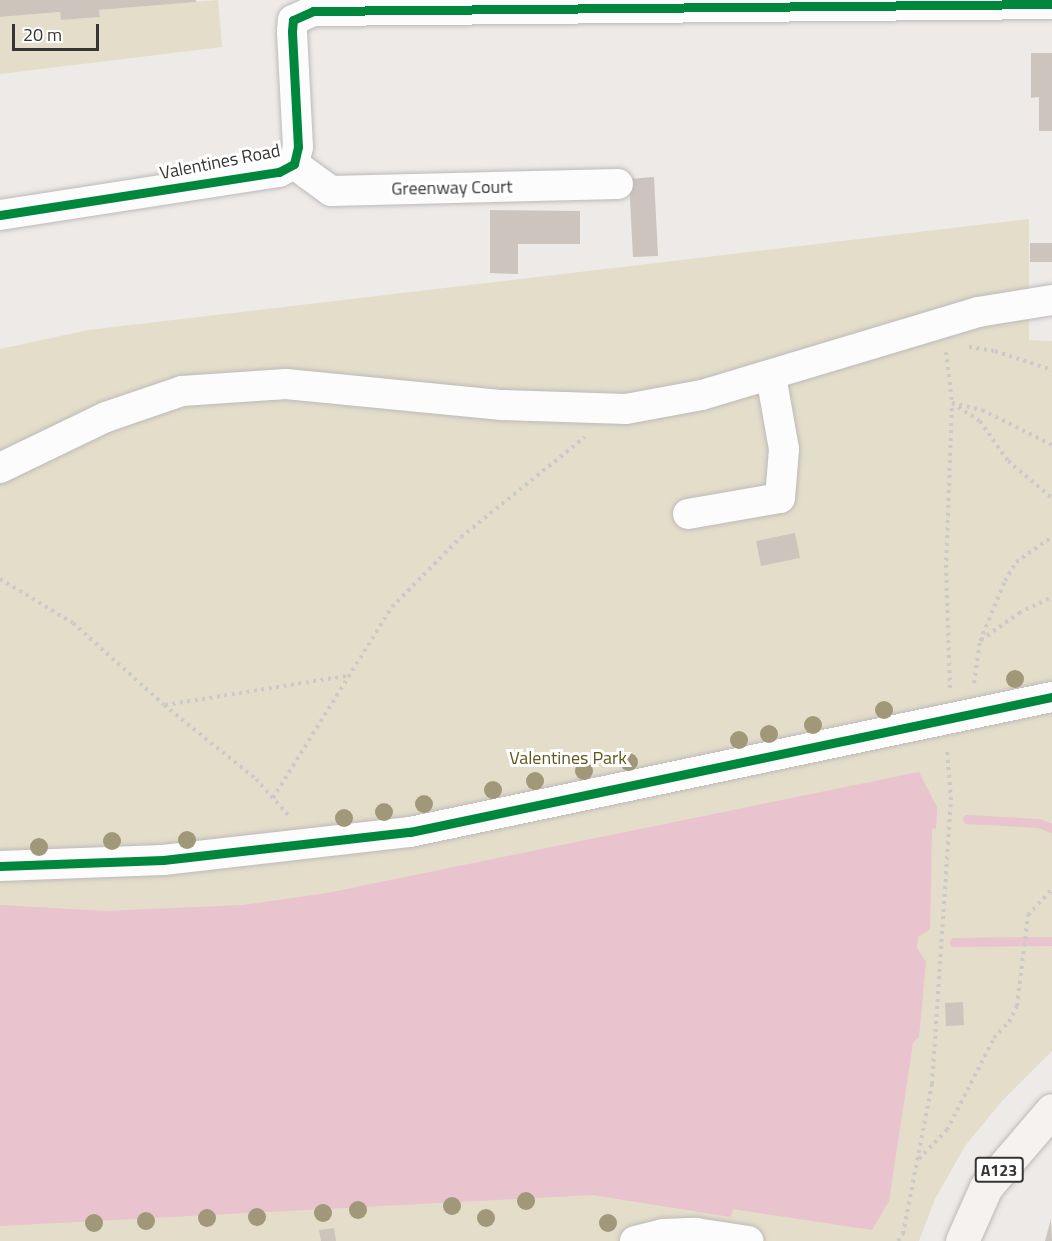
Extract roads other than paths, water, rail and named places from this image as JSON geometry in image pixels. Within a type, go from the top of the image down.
[{"type":"main road","name":"A123","points":[[963,1241],[986,1187],[1052,1110]]},
{"type":"street","points":[[373,5],[980,2],[1052,4]]},
{"type":"street","name":"Valentines Road","points":[[0,215],[279,172],[294,164],[298,147],[293,20],[313,11],[373,5]]},
{"type":"street","name":"Greenway Court","points":[[294,164],[331,191],[618,184]]},
{"type":"street","points":[[0,468],[106,417],[182,391],[286,384],[502,405],[626,409],[702,395],[771,376],[978,312],[1052,300]]},
{"type":"street","points":[[688,514],[780,498],[784,449],[771,376]]},
{"type":"street","points":[[0,866],[163,861],[410,832],[946,722],[1052,697]]},
{"type":"street","points":[[635,1241],[663,1234],[696,1233],[748,1241]]},
{"type":"waterway","points":[[967,819],[1038,823],[1052,828]]},
{"type":"waterway","points":[[954,942],[1052,941]]},
{"type":"park label","name":"Valentines Park","points":[[568,758]]}]
